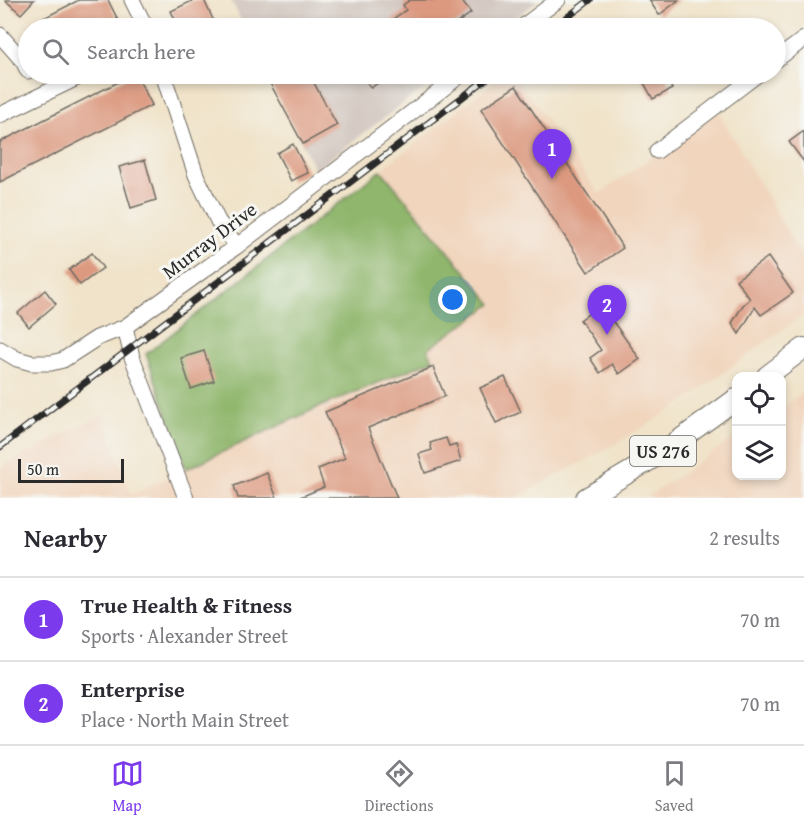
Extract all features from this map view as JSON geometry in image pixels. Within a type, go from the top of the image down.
[{"type":"main road","points":[[772,372],[804,348]]},
{"type":"main road","name":"US 276","points":[[586,498],[660,454],[732,402]]},
{"type":"street","points":[[132,0],[141,18]]},
{"type":"street","points":[[534,18],[558,0]]},
{"type":"street","points":[[0,35],[18,55]]},
{"type":"street","points":[[786,52],[804,39]]},
{"type":"street","points":[[35,84],[41,95]]},
{"type":"street","points":[[0,115],[64,84]]},
{"type":"street","points":[[166,84],[196,175],[218,221],[237,246]]},
{"type":"street","name":"Murray Drive","points":[[1,350],[24,361],[51,363],[63,360],[97,338],[125,327],[237,246],[449,84]]},
{"type":"street","points":[[657,151],[745,84]]},
{"type":"street","points":[[125,327],[132,357],[186,498]]},
{"type":"shaded area","points":[[231,0],[539,0],[515,18],[240,18]]},
{"type":"shaded area","points":[[272,84],[429,84],[315,170]]},
{"type":"shaded area","points":[[491,84],[521,84],[599,194],[718,111],[804,261],[804,314],[678,406],[607,449],[515,498],[0,498],[0,468],[103,415],[131,495],[319,407],[433,360],[427,349],[492,304],[381,170]]},
{"type":"shaded area","points":[[804,392],[804,498],[646,498],[732,440],[732,480],[786,480],[786,404]]},
{"type":"green space","points":[[381,170],[492,304],[428,349],[433,360],[319,407],[186,469],[146,354]]},
{"type":"building","points":[[5,0],[34,0],[21,14]]},
{"type":"building","points":[[79,0],[108,0],[117,18],[44,18]]},
{"type":"building","points":[[194,0],[204,0],[212,18],[174,18],[171,11]]},
{"type":"building","points":[[410,0],[461,0],[471,13],[464,18],[394,18],[406,10],[403,5]]},
{"type":"building","points":[[649,0],[679,0],[659,15]]},
{"type":"building","points":[[114,84],[141,84],[152,105],[0,182],[0,142]]},
{"type":"building","points":[[270,84],[314,84],[337,125],[303,144]]},
{"type":"building","points":[[645,84],[669,84],[672,89],[653,99]]},
{"type":"building","points":[[516,86],[623,248],[588,272],[481,109]]},
{"type":"building","points":[[804,131],[804,162],[789,142]]},
{"type":"building","points":[[293,144],[308,173],[291,181],[277,153]]},
{"type":"building","points":[[145,160],[156,200],[131,208],[119,167]]},
{"type":"building","points":[[92,253],[103,268],[80,285],[69,270]]},
{"type":"building","points":[[768,257],[793,293],[761,315],[755,307],[739,334],[732,323],[743,305],[750,299],[736,280]]},
{"type":"building","points":[[45,290],[56,304],[29,327],[18,313]]},
{"type":"building","points":[[601,305],[640,359],[619,374],[612,364],[600,373],[590,358],[601,350],[580,320]]},
{"type":"building","points":[[204,351],[214,381],[191,389],[181,358]]},
{"type":"building","points":[[433,367],[445,396],[368,428],[397,498],[298,498],[324,487],[318,469],[345,458],[325,412]]},
{"type":"building","points":[[505,377],[521,412],[496,423],[480,388]]},
{"type":"building","points":[[446,438],[449,446],[456,444],[461,461],[425,473],[419,454],[432,450],[430,443]]},
{"type":"building","points":[[267,473],[277,498],[238,498],[234,486]]},
{"type":"railway","points":[[566,18],[590,0]]},
{"type":"railway","points":[[0,447],[480,84]]},
{"type":"place","name":"True Health & Fitness","points":[[552,179]]},
{"type":"place","name":"Enterprise","points":[[607,335]]}]
